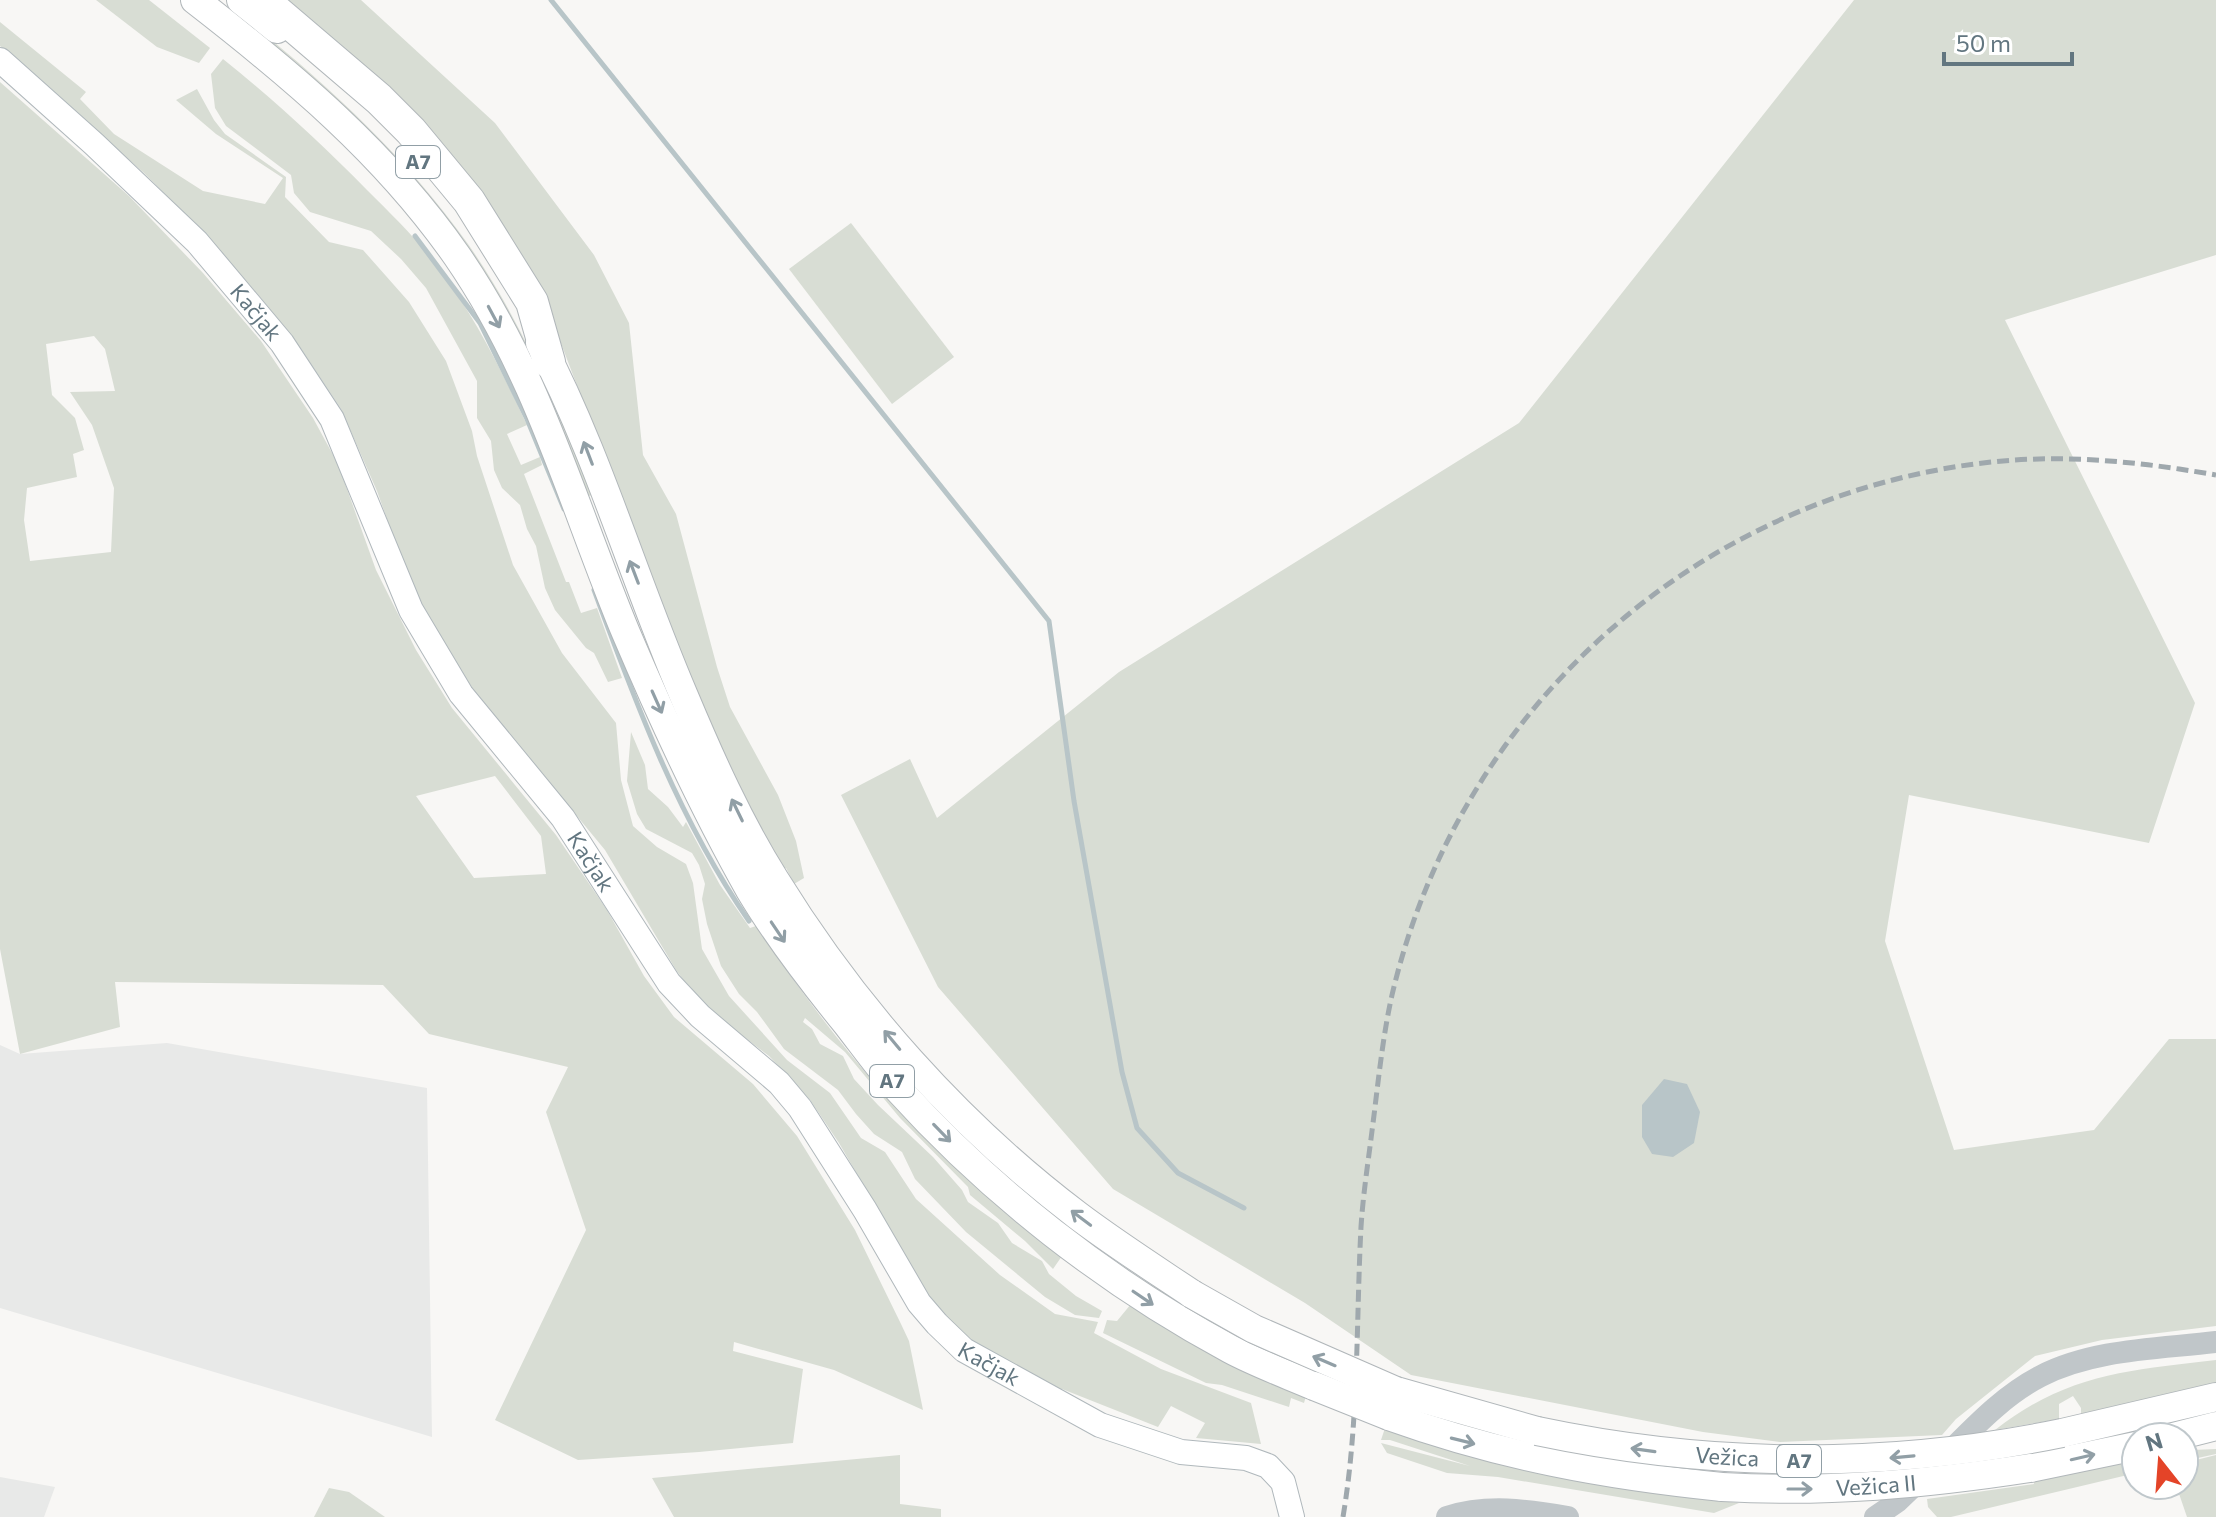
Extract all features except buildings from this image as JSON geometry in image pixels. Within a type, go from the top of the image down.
[{"type":"highway","points":[[174,0],[286,90],[344,144],[426,229],[453,251]]},
{"type":"highway","name":"A7","points":[[195,0],[280,67],[378,159],[453,251],[483,296],[546,420],[625,631],[684,763],[750,889],[803,969],[897,1088],[972,1165],[1053,1233],[1146,1300],[1234,1351],[1314,1386],[1392,1403]]},
{"type":"highway","name":"A7","points":[[241,0],[321,66],[398,139],[460,213],[493,260],[572,411],[684,696],[714,764],[774,879],[852,992],[956,1109],[1075,1214],[1192,1294],[1392,1403]]},
{"type":"highway","points":[[263,0],[379,99],[411,131],[469,201],[532,302],[549,362]]},
{"type":"highway","name":"Vežica","points":[[1392,1403],[1596,1444],[1661,1453],[1796,1461],[1872,1459],[2006,1444],[2216,1397]]},
{"type":"highway","name":"Vežica II","points":[[1392,1403],[1449,1437],[1560,1465],[1722,1487],[1889,1487],[2030,1468],[2120,1449]]},
{"type":"main road","name":"Kačjak","points":[[0,60],[197,242],[282,343],[332,419],[411,610],[461,694],[563,818],[669,983],[700,1016],[779,1083],[800,1108],[928,1314],[964,1350],[1100,1425],[1181,1452],[1246,1458],[1268,1466],[1283,1482],[1292,1517]]},
{"type":"street","points":[[1875,1517],[1897,1502],[1987,1415],[2043,1375],[2086,1360],[2216,1342]]},
{"type":"street","points":[[1447,1517],[1478,1509],[1523,1510],[1568,1517]]},
{"type":"shaded area","points":[[96,0],[149,0],[210,48],[199,63],[157,47]]},
{"type":"shaded area","points":[[286,0],[361,0],[495,123],[594,255],[629,323],[643,455],[676,514],[730,707],[778,795],[796,841],[804,878],[794,884],[786,868],[782,870],[736,784],[691,686],[562,346],[540,300]]},
{"type":"shaded area","points":[[1854,0],[2216,0],[2216,255],[2005,320],[2195,703],[2149,843],[1909,795],[1885,941],[1954,1150],[2094,1130],[2169,1039],[2216,1039],[2216,1326],[2102,1340],[2035,1356],[1956,1419],[1942,1435],[1780,1442],[1703,1432],[1411,1375],[1305,1303],[1113,1189],[938,987],[841,795],[910,759],[937,818],[1119,672],[1519,423]]},
{"type":"shaded area","points":[[0,22],[86,92],[80,99],[114,134],[203,191],[265,204],[283,178],[216,134],[176,100],[197,89],[225,134],[286,177],[285,197],[329,242],[363,250],[409,302],[446,361],[472,431],[477,456],[513,565],[562,653],[616,723],[621,780],[633,826],[657,847],[686,864],[693,883],[702,949],[729,996],[787,1060],[830,1093],[861,1138],[885,1152],[916,1199],[1000,1275],[1055,1314],[1098,1322],[1094,1333],[1161,1369],[1251,1403],[1261,1444],[1196,1438],[1205,1423],[1171,1406],[1158,1427],[1062,1389],[1058,1393],[969,1339],[934,1307],[839,1143],[810,1100],[769,1056],[702,1005],[676,970],[605,850],[477,695],[444,648],[408,578],[377,491],[341,409],[301,349],[203,232],[144,173],[0,46]]},
{"type":"shaded area","points":[[251,23],[367,126],[420,182],[468,244],[522,334],[593,495],[588,496],[514,330],[248,26]]},
{"type":"shaded area","points":[[223,59],[315,139],[396,219],[454,289],[498,365],[527,425],[507,434],[521,465],[540,457],[542,465],[524,474],[566,582],[569,582],[581,613],[597,608],[622,678],[608,682],[594,653],[586,648],[555,610],[545,588],[536,546],[520,505],[502,488],[494,470],[491,441],[477,418],[477,381],[426,288],[371,231],[310,212],[294,193],[291,175],[226,126],[215,108],[211,74]]},
{"type":"shaded area","points":[[0,82],[129,196],[203,273],[261,341],[313,418],[338,464],[376,570],[416,650],[452,708],[556,835],[607,910],[644,976],[674,1017],[753,1084],[797,1136],[855,1230],[909,1341],[923,1410],[834,1370],[734,1342],[733,1351],[803,1369],[793,1443],[578,1460],[495,1420],[586,1230],[546,1112],[568,1067],[429,1034],[383,985],[115,982],[120,1027],[20,1054],[0,949]],"holes":[[[94,336],[105,349],[115,391],[70,392],[92,425],[114,488],[111,552],[30,561],[24,520],[27,488],[77,477],[73,454],[84,450],[75,418],[52,395],[46,344]],[[495,776],[541,836],[546,874],[474,878],[416,796]]]},
{"type":"shaded area","points":[[851,223],[954,357],[892,404],[789,269]]},
{"type":"shaded area","points":[[631,732],[645,765],[648,789],[668,807],[683,827],[686,822],[720,885],[750,928],[756,926],[823,1019],[922,1135],[1062,1256],[1053,1269],[970,1195],[968,1187],[900,1118],[845,1052],[805,1018],[803,1022],[812,1029],[820,1044],[843,1056],[854,1079],[933,1157],[962,1190],[968,1202],[998,1223],[1012,1243],[1042,1261],[1049,1274],[1076,1296],[1102,1311],[1099,1318],[1075,1315],[1045,1297],[966,1232],[915,1179],[902,1152],[874,1134],[838,1090],[784,1049],[757,1012],[739,994],[721,966],[707,924],[702,899],[705,884],[699,865],[692,853],[646,829],[637,814],[627,781]]},
{"type":"shaded area","points":[[167,1043],[427,1088],[432,1437],[0,1308],[0,1045],[20,1054]]},
{"type":"shaded area","points":[[1664,1079],[1687,1084],[1700,1112],[1694,1143],[1673,1157],[1652,1154],[1642,1137],[1642,1105]]},
{"type":"shaded area","points":[[1131,1304],[1306,1396],[1304,1403],[1291,1398],[1289,1407],[1222,1385],[1206,1383],[1103,1333],[1107,1320],[1117,1321]]},
{"type":"shaded area","points":[[2216,1360],[2216,1385],[2081,1417],[2081,1408],[2073,1396],[2059,1404],[2059,1419],[1995,1430],[2021,1411],[2073,1386],[2127,1372]]},
{"type":"shaded area","points":[[1385,1428],[1516,1467],[1603,1485],[1739,1503],[1714,1513],[1498,1477],[1447,1473],[1387,1453],[1381,1443],[1470,1466],[1390,1440],[1381,1440]]},
{"type":"shaded area","points":[[2216,1449],[2216,1454],[2200,1458],[2200,1450]]},
{"type":"shaded area","points":[[900,1455],[900,1504],[941,1509],[941,1517],[674,1517],[652,1478]]},
{"type":"shaded area","points":[[2216,1455],[2216,1517],[2187,1517],[2182,1501],[2200,1501],[2200,1459]]},
{"type":"shaded area","points":[[2120,1461],[2120,1477],[1951,1517],[1937,1517],[1928,1507],[1927,1499],[2034,1484],[2033,1477]]},
{"type":"shaded area","points":[[0,1477],[55,1487],[44,1517],[0,1517]]},
{"type":"shaded area","points":[[329,1488],[349,1492],[385,1517],[314,1517]]},
{"type":"waterway","points":[[551,0],[1049,621],[1074,801],[1122,1072],[1137,1128],[1178,1173],[1244,1208]]},
{"type":"waterway","points":[[415,236],[480,323],[527,419],[564,509]]},
{"type":"waterway","points":[[594,590],[643,718],[680,802],[749,921]]},
{"type":"railway","points":[[1343,1517],[1354,1409],[1363,1203],[1392,995],[1425,891],[1473,795],[1534,709],[1607,633],[1690,569],[1783,518],[1884,482],[1991,462],[2048,459],[2132,463],[2216,475]]}]
